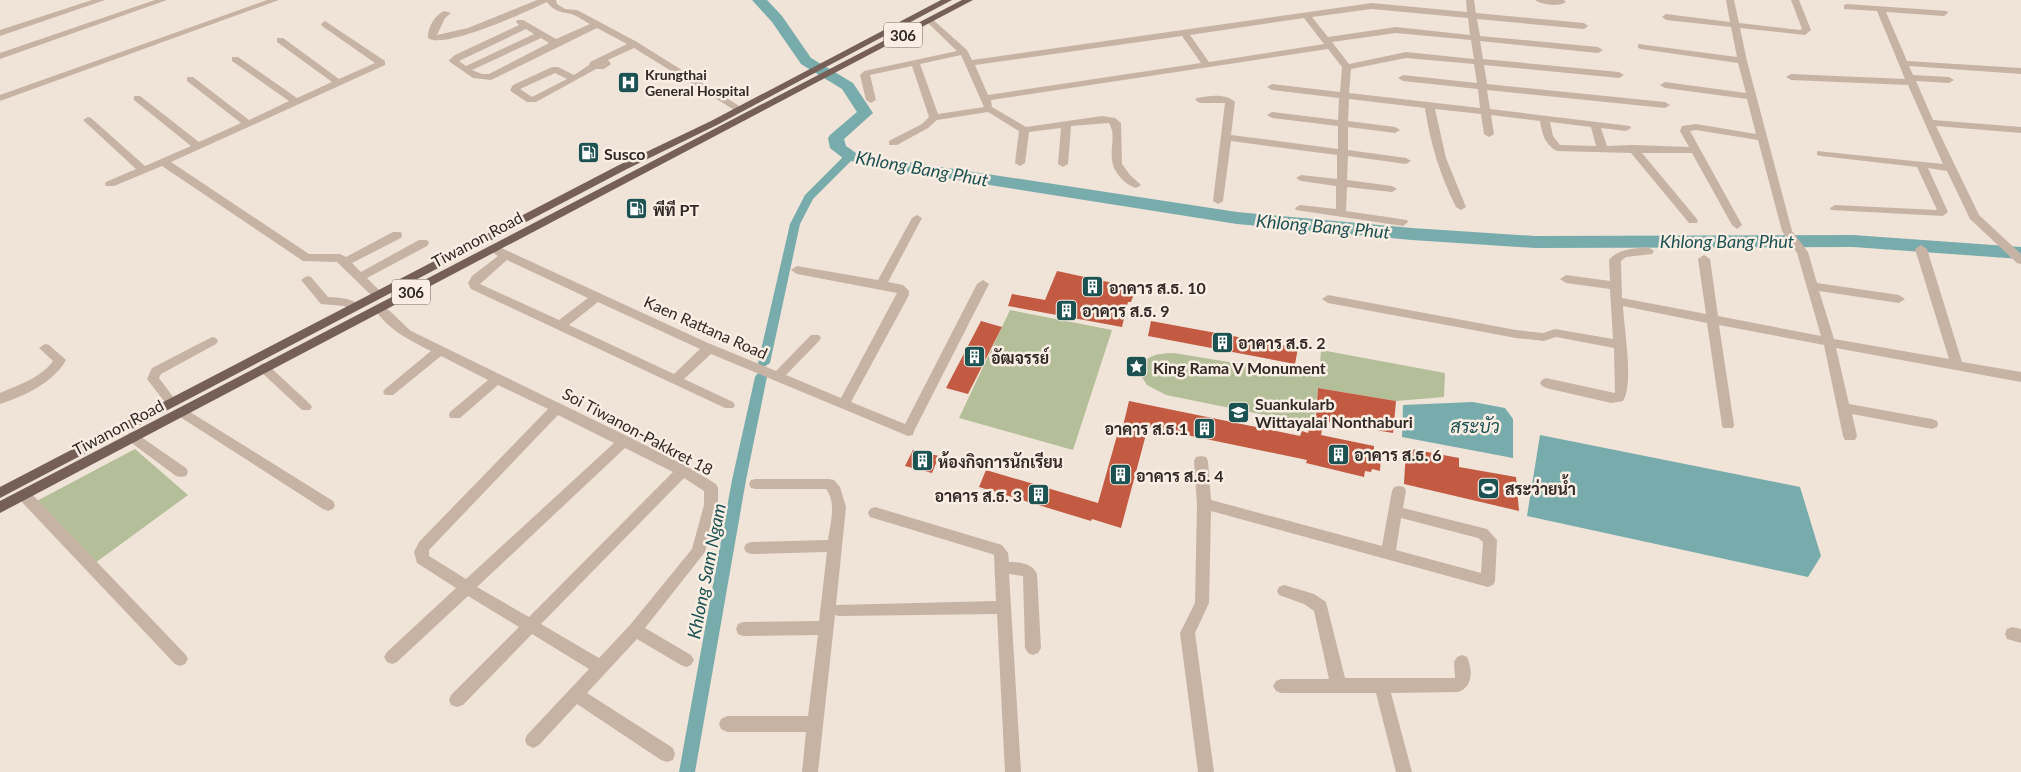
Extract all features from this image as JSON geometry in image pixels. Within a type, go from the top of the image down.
[{"type":"main road","name":"Tiwanon Road","points":[[0,507],[493,250],[818,73],[827,64],[948,0]]},
{"type":"main road","name":"Tiwanon Road","points":[[0,492],[623,167],[739,109],[818,73],[838,69],[969,0]]},
{"type":"street","points":[[0,56],[163,0]]},
{"type":"street","points":[[0,98],[274,0]]},
{"type":"street","points":[[447,13],[441,16],[432,33],[433,38],[441,38],[548,0],[563,11],[574,12],[595,25],[634,44],[739,109]]},
{"type":"street","points":[[1470,0],[1490,134]]},
{"type":"street","points":[[1539,0],[1562,2]]},
{"type":"street","points":[[1730,0],[1742,60],[1787,231],[1802,252],[1829,342],[1850,436]]},
{"type":"street","points":[[1666,17],[1798,33],[1805,32],[1807,30],[1795,0]]},
{"type":"street","points":[[0,33],[94,1]]},
{"type":"street","points":[[971,63],[1185,34],[1306,15],[1359,3],[1372,6],[1584,26]]},
{"type":"street","points":[[1847,7],[1944,13]]},
{"type":"street","points":[[1880,9],[1929,123],[1974,217],[2021,260]]},
{"type":"street","points":[[509,15],[556,43]]},
{"type":"street","points":[[1306,15],[1330,43],[1347,67],[1344,96],[1341,214]]},
{"type":"street","points":[[930,20],[964,52],[971,63],[990,109],[1024,130],[1107,118],[1116,123],[1116,167],[1136,185]]},
{"type":"street","points":[[110,184],[381,65],[382,62],[326,24]]},
{"type":"street","points":[[525,26],[454,60],[478,78],[491,77],[595,25]]},
{"type":"street","points":[[985,98],[1206,64],[1396,30],[1598,50]]},
{"type":"street","points":[[1185,34],[1206,64]]},
{"type":"street","points":[[466,69],[540,35]]},
{"type":"street","points":[[280,40],[339,83]]},
{"type":"street","points":[[574,79],[556,69],[515,88],[530,100],[533,100],[574,79],[595,66],[603,66],[606,64],[603,60],[634,44]]},
{"type":"street","points":[[1641,46],[1742,60]]},
{"type":"street","points":[[872,100],[866,73],[964,52]]},
{"type":"street","points":[[1347,67],[1406,56],[1619,75]]},
{"type":"street","points":[[235,59],[296,102]]},
{"type":"street","points":[[915,62],[934,117]]},
{"type":"street","points":[[1902,63],[2021,71]]},
{"type":"street","points":[[1791,77],[1949,80]]},
{"type":"street","points":[[1403,78],[1666,105]]},
{"type":"street","points":[[190,79],[248,124]]},
{"type":"street","points":[[1664,85],[1752,96]]},
{"type":"street","points":[[1272,87],[1626,128]]},
{"type":"street","points":[[137,98],[198,146]]},
{"type":"street","points":[[1200,100],[1224,99],[1230,102],[1218,201]]},
{"type":"street","points":[[1430,106],[1433,131],[1453,191],[1462,207]]},
{"type":"street","points":[[893,143],[926,126],[934,117],[990,109]]},
{"type":"street","points":[[1272,115],[1395,130]]},
{"type":"street","points":[[1544,118],[1550,142],[1554,147],[1561,149],[1633,148],[1694,150]]},
{"type":"street","points":[[88,120],[143,170]]},
{"type":"street","points":[[1929,123],[2021,130]]},
{"type":"street","points":[[1063,164],[1066,124]]},
{"type":"street","points":[[1595,124],[1602,148]]},
{"type":"street","points":[[1736,225],[1685,131],[1686,128],[1696,127],[1763,138]]},
{"type":"street","points":[[1020,163],[1024,130]]},
{"type":"street","points":[[1226,137],[1406,161]]},
{"type":"street","points":[[1633,148],[1693,222]]},
{"type":"street","points":[[1821,153],[1951,168]]},
{"type":"street","points":[[163,162],[307,258],[336,257],[378,295]]},
{"type":"street","points":[[1835,208],[1939,214],[1943,212],[1921,165]]},
{"type":"street","points":[[1301,178],[1392,189]]},
{"type":"street","points":[[1300,208],[1403,222]]},
{"type":"street","points":[[882,285],[917,218]]},
{"type":"street","points":[[344,263],[397,235]]},
{"type":"street","points":[[360,278],[423,243]]},
{"type":"street","points":[[1922,249],[1957,365]]},
{"type":"street","name":"Kaen Rattana Road","points":[[493,250],[709,348],[908,431],[983,284]]},
{"type":"street","points":[[1546,383],[1611,398],[1619,398],[1622,393],[1615,260],[1618,257],[1648,251]]},
{"type":"street","points":[[506,255],[476,280],[475,286],[562,325],[729,405]]},
{"type":"street","points":[[1704,259],[1728,425]]},
{"type":"street","points":[[797,270],[899,288],[903,291],[903,295],[844,404]]},
{"type":"street","points":[[1566,279],[1615,286]]},
{"type":"street","points":[[307,280],[326,301],[346,302],[354,307]]},
{"type":"street","points":[[1812,286],[1899,300]]},
{"type":"street","points":[[562,325],[597,297]]},
{"type":"street","points":[[1328,299],[1516,334],[1544,336],[1555,333],[1620,345]]},
{"type":"street","points":[[1617,301],[2021,377]]},
{"type":"street","name":"Soi Tiwanon-Pakkret 18","points":[[380,308],[392,322],[408,334],[624,441],[683,471],[711,488],[712,493],[698,552],[635,630],[533,740]]},
{"type":"street","points":[[778,376],[815,338]]},
{"type":"street","points":[[171,402],[153,379],[153,375],[156,371],[212,341]]},
{"type":"street","points":[[0,399],[45,376],[57,367],[60,360],[45,348]]},
{"type":"street","points":[[675,380],[709,348]]},
{"type":"street","points":[[389,392],[440,350]]},
{"type":"street","points":[[264,368],[306,407]]},
{"type":"street","points":[[455,416],[497,379]]},
{"type":"street","points":[[557,408],[424,546],[421,552],[422,559],[600,667]]},
{"type":"street","points":[[1844,408],[1932,424]]},
{"type":"street","points":[[182,412],[328,505]]},
{"type":"street","points":[[134,437],[181,472]]},
{"type":"street","points":[[392,657],[624,441]]},
{"type":"street","points":[[1201,461],[1204,504],[1202,603],[1187,633],[1206,772]]},
{"type":"street","points":[[457,700],[683,471]]},
{"type":"street","points":[[756,484],[829,484],[833,486],[838,507],[810,772]]},
{"type":"street","points":[[1388,553],[1398,491]]},
{"type":"street","points":[[24,495],[180,659]]},
{"type":"street","points":[[1204,504],[1488,581],[1490,540],[1482,533],[1394,511]]},
{"type":"street","points":[[875,512],[997,549],[1000,554],[1013,772]]},
{"type":"street","points":[[751,548],[834,546]]},
{"type":"street","points":[[1002,568],[1021,568],[1030,574],[1033,648]]},
{"type":"street","points":[[1284,591],[1309,599],[1322,607],[1338,684]]},
{"type":"street","points":[[839,610],[1002,607]]},
{"type":"street","points":[[743,629],[825,628]]},
{"type":"street","points":[[635,630],[686,660]]},
{"type":"street","points":[[1281,686],[1338,684],[1382,686],[1458,685],[1463,680],[1462,662]]},
{"type":"street","points":[[1382,686],[1404,772]]},
{"type":"street","points":[[575,694],[667,754]]},
{"type":"street","points":[[727,724],[816,724]]},
{"type":"green space","points":[[1010,310],[1112,330],[1073,450],[959,418]]},
{"type":"green space","points":[[1321,350],[1445,373],[1444,397],[1396,401],[1318,388],[1314,425],[1166,395],[1147,385],[1140,374],[1144,362],[1152,356],[1174,353],[1319,377]]},
{"type":"green space","points":[[135,449],[188,495],[95,563],[33,503]]},
{"type":"water","name":"สระบัว","points":[[1473,402],[1505,408],[1513,419],[1513,458],[1402,437],[1403,405]]},
{"type":"water","points":[[1540,435],[1800,487],[1821,556],[1808,577],[1527,516]]},
{"type":"building","points":[[1057,271],[1136,288],[1131,302],[1128,302],[1122,327],[1008,306],[1012,294],[1045,300]]},
{"type":"building","name":"อัฒจรรย์","points":[[981,321],[1002,327],[968,394],[946,388]]},
{"type":"building","name":"อาคาร ส.ธ. 2","points":[[1151,321],[1298,348],[1295,364],[1148,336]]},
{"type":"building","points":[[1318,388],[1396,401],[1393,433],[1324,421],[1321,435],[1374,446],[1374,451],[1381,453],[1380,471],[1372,469],[1371,472],[1365,471],[1364,477],[1306,463],[1307,460],[1148,427],[1121,528],[1092,519],[1091,521],[979,487],[986,470],[1098,503],[1120,425],[1123,426],[1129,401],[1300,436],[1302,431],[1308,433],[1309,430],[1315,431]]},
{"type":"building","points":[[1406,448],[1459,458],[1459,467],[1516,477],[1519,511],[1404,484]]},
{"type":"building","name":"ห้องกิจการนักเรียน","points":[[913,450],[939,456],[932,473],[905,466]]},
{"type":"waterway","name":"Khlong Bang Phut","points":[[759,0],[777,19],[806,61],[848,86],[865,113],[836,138],[838,148],[850,156],[869,161],[1237,218],[1412,234],[1535,242],[1853,241],[2021,253]]},
{"type":"waterway","name":"Khlong Sam Ngam","points":[[764,363],[795,224],[809,197],[850,156]]},
{"type":"waterway","name":"Khlong Sam Ngam","points":[[687,772],[739,480],[761,377]]},
{"type":"place","name":"Krungthai General Hospital","points":[[629,82]]},
{"type":"place","name":"Susco","points":[[588,153]]},
{"type":"place","name":"พีที PT","points":[[637,209]]},
{"type":"place","name":"อาคาร ส.ธ. 10","points":[[1093,287]]},
{"type":"place","name":"อาคาร ส.ธ. 9","points":[[1066,310]]},
{"type":"place","name":"อาคาร ส.ธ. 2","points":[[1222,342]]},
{"type":"place","name":"อัฒจรรย์","points":[[975,357]]},
{"type":"place","name":"King Rama V Monument","points":[[1137,367]]},
{"type":"place","name":"Suankularb Wittayalai Nonthaburi","points":[[1239,412]]},
{"type":"place","name":"อาคาร ส.ธ.1","points":[[1204,428]]},
{"type":"place","name":"อาคาร ส.ธ. 6","points":[[1338,454]]},
{"type":"place","name":"ห้องกิจการนักเรียน","points":[[922,461]]},
{"type":"place","name":"อาคาร ส.ธ. 4","points":[[1120,475]]},
{"type":"place","name":"สระว่ายน้ำ","points":[[1489,488]]},
{"type":"place","name":"อาคาร ส.ธ. 3","points":[[1038,495]]}]
